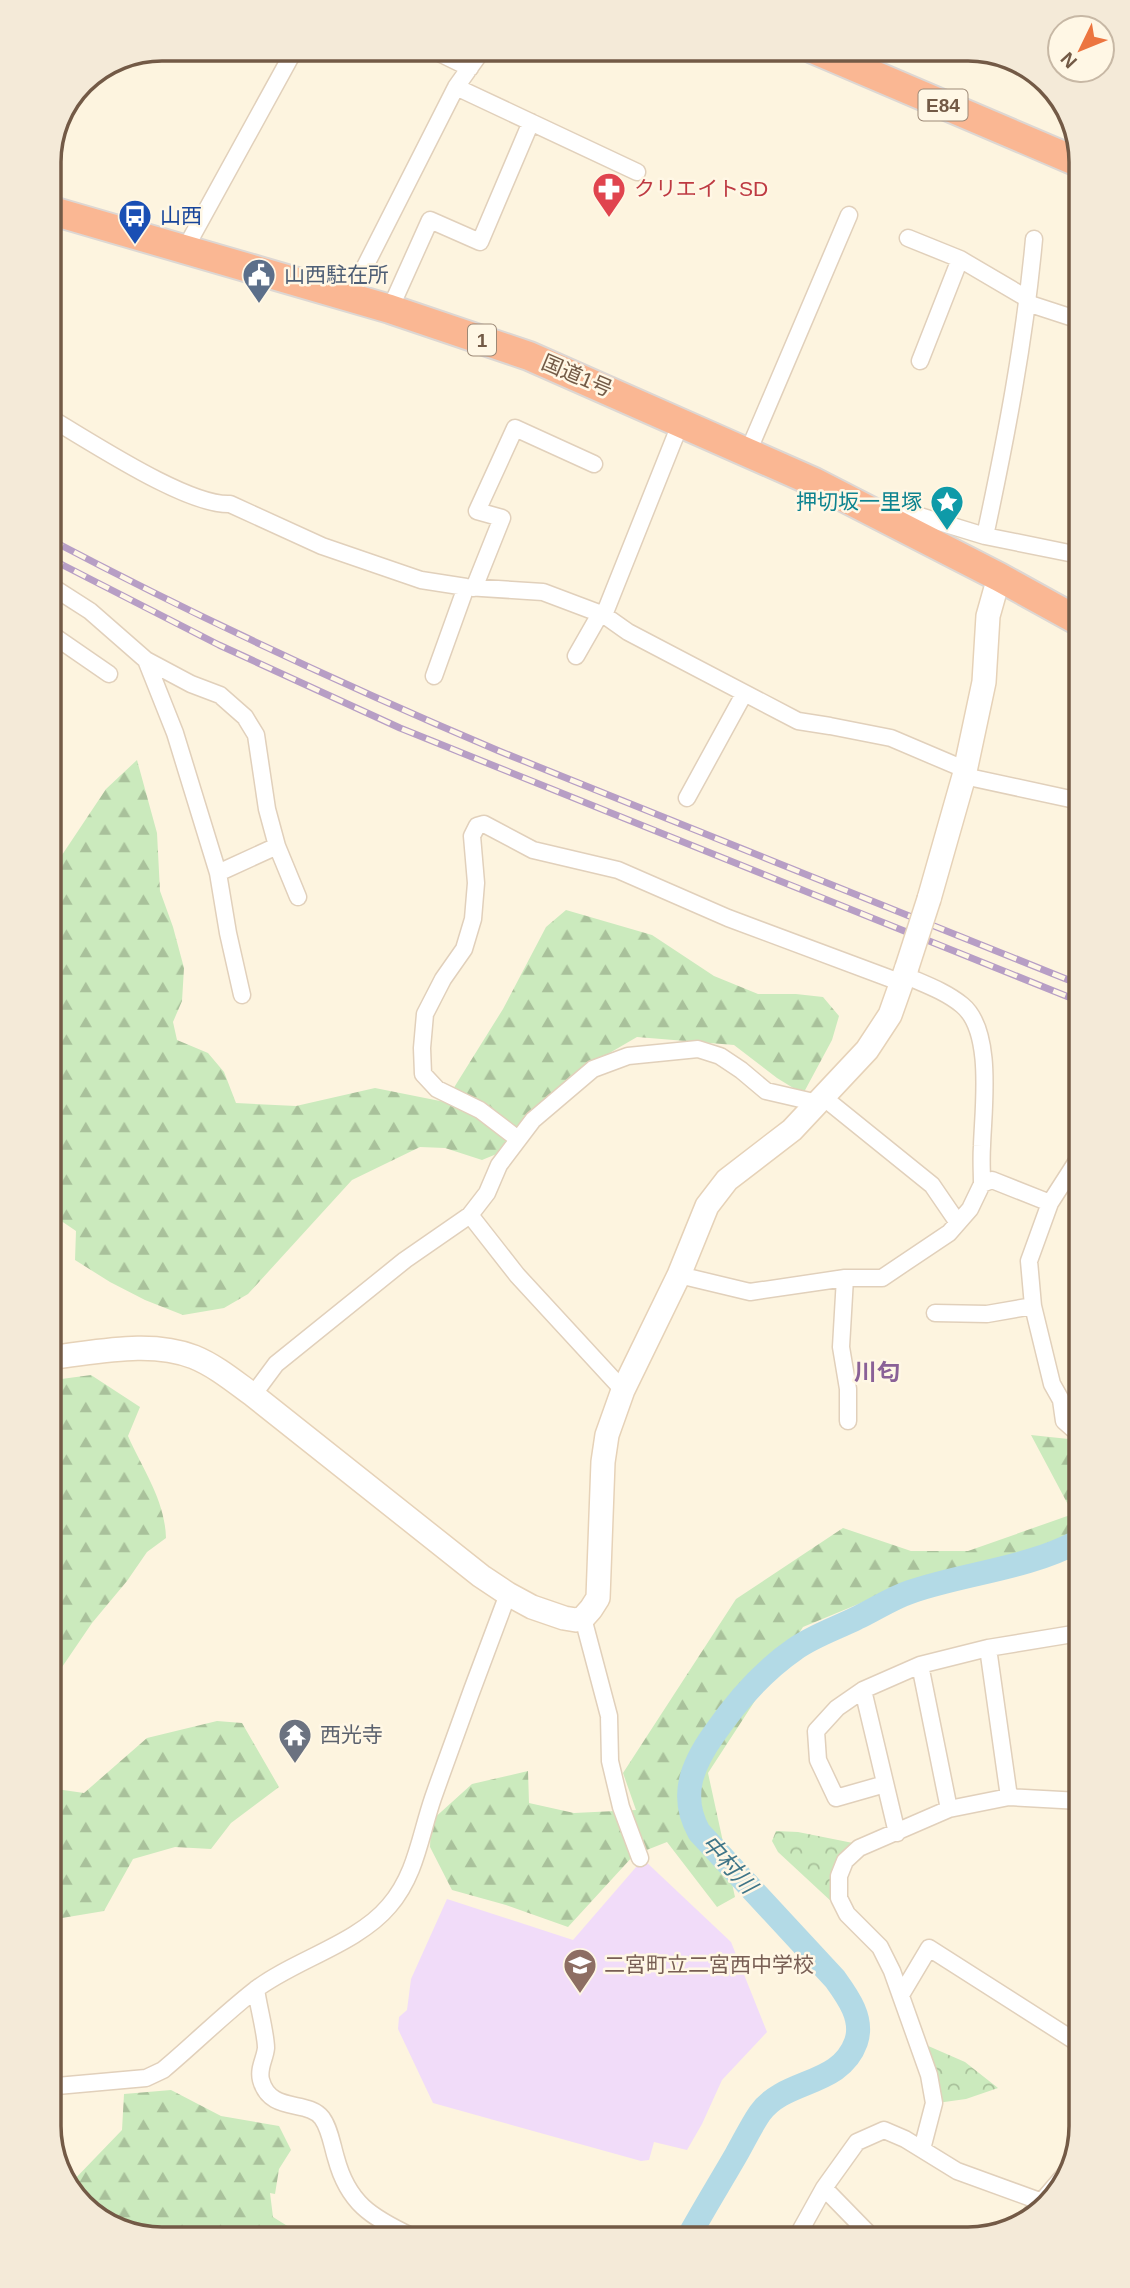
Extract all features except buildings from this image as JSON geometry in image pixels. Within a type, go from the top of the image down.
[{"type":"highway","name":"E84","points":[[841,61],[1069,158]]},
{"type":"highway","name":"E84","points":[[885,61],[1066,138]]},
{"type":"highway","name":"国道1号","points":[[61,213],[390,310],[529,356],[748,452],[894,523],[993,555],[1069,614]]},
{"type":"street","points":[[185,249],[288,61]]},
{"type":"street","points":[[456,61],[470,68]]},
{"type":"street","points":[[349,298],[456,87],[475,61]]},
{"type":"street","points":[[456,87],[637,172]]},
{"type":"street","points":[[390,310],[430,220],[480,242],[531,122]]},
{"type":"street","points":[[748,452],[849,215]]},
{"type":"street","points":[[908,238],[960,259],[1027,301],[1069,317]]},
{"type":"street","points":[[61,1356],[129,1349],[162,1350],[194,1357],[222,1372],[253,1395],[481,1576],[532,1607],[557,1616],[576,1620],[583,1618],[597,1598],[607,1435],[623,1390],[679,1275],[707,1206],[727,1180],[792,1130],[867,1050],[890,1015],[929,899],[964,773],[984,682],[1004,451],[1034,239]]},
{"type":"street","points":[[920,361],[960,259]]},
{"type":"street","points":[[576,656],[602,615],[681,422]]},
{"type":"street","points":[[61,424],[172,487],[218,505],[230,505],[360,561],[421,580],[470,587],[543,592],[602,615],[628,632],[798,722],[891,738],[964,773],[1069,799]]},
{"type":"street","points":[[434,676],[470,587],[502,518],[477,511],[515,428],[594,464]]},
{"type":"street","points":[[993,555],[1069,554]]},
{"type":"street","points":[[61,592],[90,611],[146,660],[191,684],[220,695],[245,717],[256,736],[267,810],[277,846],[298,897]]},
{"type":"street","points":[[61,641],[109,674]]},
{"type":"street","points":[[146,660],[175,733],[218,873],[242,995]]},
{"type":"street","points":[[687,798],[744,694]]},
{"type":"street","points":[[517,1139],[480,1110],[437,1088],[423,1074],[425,1014],[443,979],[464,949],[473,919],[477,883],[472,836],[478,826],[484,824],[533,850],[618,870],[728,918],[904,975],[944,992],[964,1006],[975,1020],[986,1091],[982,1184],[970,1209],[949,1233],[882,1278],[845,1278],[750,1292],[679,1275]]},
{"type":"street","points":[[218,873],[277,846]]},
{"type":"street","points":[[253,1395],[276,1364],[405,1259],[470,1215],[487,1194],[499,1166],[533,1120],[593,1069],[628,1056],[698,1049],[720,1056],[766,1091],[821,1100],[932,1185],[958,1223]]},
{"type":"street","points":[[1069,1173],[1050,1203],[1029,1261],[1033,1306],[1052,1384],[1061,1400],[1064,1421],[1069,1425]]},
{"type":"street","points":[[982,1184],[992,1180],[1050,1203]]},
{"type":"street","points":[[470,1215],[517,1275],[623,1390]]},
{"type":"street","points":[[845,1278],[841,1347],[848,1389],[848,1421]]},
{"type":"street","points":[[935,1313],[987,1314],[1033,1306]]},
{"type":"street","points":[[61,2086],[138,2079],[154,2075],[256,1989],[368,1924],[389,1906],[409,1876],[426,1817],[464,1708],[508,1594]]},
{"type":"street","points":[[583,1618],[609,1716],[610,1762],[621,1807],[640,1858]]},
{"type":"street","points":[[885,1784],[836,1798],[818,1760],[816,1731],[837,1708],[863,1690],[920,1665],[988,1648],[1069,1635]]},
{"type":"street","points":[[988,1648],[1009,1797]]},
{"type":"street","points":[[920,1665],[949,1809]]},
{"type":"street","points":[[863,1690],[897,1833]]},
{"type":"street","points":[[922,2149],[934,2103],[929,2075],[892,1970],[880,1947],[847,1914],[839,1898],[839,1876],[845,1861],[859,1848],[949,1809],[1009,1797],[1069,1800]]},
{"type":"street","points":[[901,1995],[929,1948],[1069,2037]]},
{"type":"street","points":[[256,1989],[266,2048],[260,2074],[265,2088],[276,2101],[319,2115],[326,2125],[341,2178],[355,2200],[394,2227]]},
{"type":"street","points":[[802,2227],[824,2188],[857,2142],[884,2130],[905,2138],[957,2171],[1037,2199]]},
{"type":"street","points":[[824,2188],[862,2227]]},
{"type":"shaded area","name":"二宮町立二宮西中学校","points":[[643,1859],[731,1942],[767,2032],[722,2080],[687,2150],[654,2142],[649,2160],[641,2161],[433,2103],[398,2029],[399,2017],[407,2010],[411,1979],[447,1899],[573,1940]]},
{"type":"green space","points":[[137,760],[157,833],[160,891],[184,968],[182,1001],[173,1022],[177,1040],[208,1053],[224,1072],[236,1103],[296,1106],[375,1088],[445,1102],[503,1009],[546,927],[566,910],[652,935],[714,976],[758,994],[823,997],[839,1016],[832,1040],[803,1094],[734,1045],[637,1037],[570,1076],[523,1143],[482,1160],[445,1148],[420,1147],[352,1180],[248,1294],[224,1308],[183,1315],[145,1300],[75,1260],[76,1231],[61,1221],[61,856],[106,789]]},
{"type":"green space","points":[[91,1375],[140,1407],[128,1436],[162,1511],[166,1538],[147,1552],[61,1669],[61,1379]]},
{"type":"green space","points":[[1031,1435],[1069,1439],[1069,1506]]},
{"type":"green space","points":[[1069,1515],[1069,1559],[909,1583],[803,1627],[708,1773],[735,1897],[717,1907],[667,1842],[634,1855],[568,1927],[506,1905],[452,1890],[430,1847],[431,1821],[472,1784],[528,1771],[529,1803],[574,1813],[636,1810],[623,1773],[736,1599],[843,1528],[911,1551],[968,1551]]},
{"type":"green space","points":[[217,1721],[242,1723],[279,1787],[231,1823],[211,1849],[175,1847],[133,1859],[104,1911],[61,1918],[61,1790],[84,1793],[147,1738]]},
{"type":"green space","points":[[776,1831],[798,1832],[853,1843],[834,1870],[831,1884],[833,1903],[778,1852],[772,1841]]},
{"type":"green space","points":[[926,2045],[965,2062],[998,2088],[966,2099],[937,2103]]},
{"type":"green space","points":[[171,2090],[221,2116],[279,2126],[291,2150],[279,2169],[275,2194],[270,2193],[273,2217],[289,2227],[155,2227],[117,2216],[96,2202],[76,2178],[122,2130],[124,2094]]},
{"type":"waterway","name":"中村川","points":[[694,2227],[760,2113],[783,2093],[838,2067],[848,2057],[858,2033],[853,2009],[835,1979],[699,1832],[693,1819],[689,1793],[694,1769],[706,1746],[751,1688],[772,1667],[809,1640],[910,1592],[1038,1558],[1069,1546]]},
{"type":"railway","points":[[61,545],[329,676],[499,751],[1069,980]]},
{"type":"railway","points":[[61,564],[219,645],[400,728],[1069,997]]},
{"type":"place","name":"クリエイトSD","points":[[609,219]]},
{"type":"place","name":"山西","points":[[135,246]]},
{"type":"place","name":"山西駐在所","points":[[259,305]]},
{"type":"place","name":"押切坂一里塚","points":[[947,532]]},
{"type":"place","name":"西光寺","points":[[295,1765]]},
{"type":"place","name":"二宮町立二宮西中学校","points":[[580,1995]]},
{"type":"district","name":"川匂","points":[[877,1372]]}]
